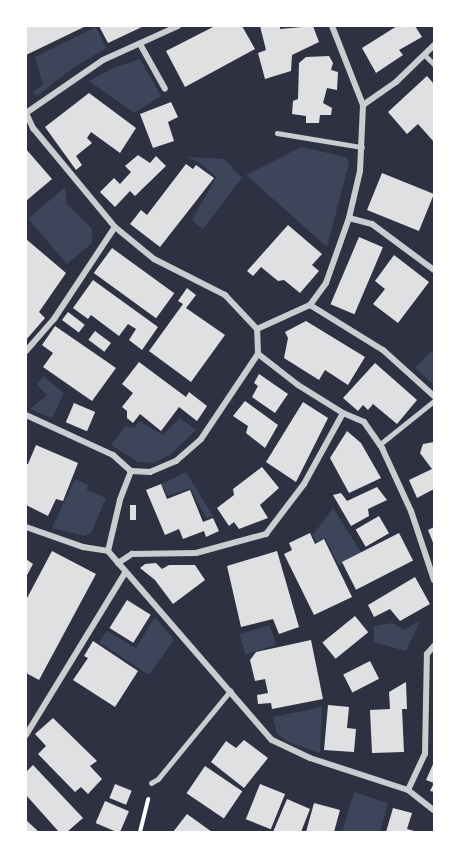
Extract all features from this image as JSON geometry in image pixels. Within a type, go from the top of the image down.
[{"type":"street","points":[[153,26],[157,35]]},
{"type":"street","points":[[26,415],[113,455],[131,471],[150,472],[176,461],[201,439],[258,354],[257,328],[225,295],[154,259],[115,227],[33,128],[26,113],[103,60],[178,26]]},
{"type":"street","points":[[257,328],[310,305],[326,283],[349,218],[360,171],[363,105],[332,26]]},
{"type":"street","points":[[140,44],[165,89]]},
{"type":"street","points":[[363,105],[396,82],[435,45]]},
{"type":"street","points":[[349,218],[372,224],[435,270]]},
{"type":"street","points":[[26,351],[54,319],[115,227]]},
{"type":"street","points":[[310,305],[382,350],[435,396]]},
{"type":"street","points":[[258,354],[298,385],[343,413],[364,422],[379,445],[411,511],[435,580]]},
{"type":"street","points":[[118,563],[132,554],[196,553],[266,534],[303,484],[343,413]]},
{"type":"street","points":[[108,551],[120,500],[131,471]]},
{"type":"street","points":[[26,527],[83,548],[108,551],[125,573],[140,585],[272,740],[310,758],[408,790],[435,810]]},
{"type":"street","points":[[26,735],[125,573]]},
{"type":"street","points":[[408,790],[425,754],[427,654],[435,646]]},
{"type":"lane","points":[[424,54],[435,64]]},
{"type":"lane","points":[[277,133],[362,147]]},
{"type":"lane","points":[[379,445],[435,401]]},
{"type":"lane","points":[[151,783],[158,779],[230,690]]},
{"type":"path","points":[[140,832],[151,783]]},
{"type":"shaded area","points":[[96,27],[106,48],[73,68],[37,96],[32,92],[43,85],[35,57]]},
{"type":"shaded area","points":[[140,59],[161,96],[134,113],[89,81],[113,68]]},
{"type":"shaded area","points":[[301,147],[346,157],[349,163],[327,247],[246,175]]},
{"type":"shaded area","points":[[187,157],[224,159],[242,178],[203,229],[192,220],[216,177],[199,162]]},
{"type":"shaded area","points":[[65,187],[67,204],[92,229],[92,243],[67,264],[28,219]]},
{"type":"shaded area","points":[[432,350],[434,353],[434,385],[415,368]]},
{"type":"shaded area","points":[[43,376],[64,393],[52,418],[30,409],[47,395],[37,385]]},
{"type":"shaded area","points":[[180,418],[196,430],[171,454],[154,463],[138,462],[111,445],[125,426],[135,428],[139,421],[163,435]]},
{"type":"shaded area","points":[[186,472],[213,516],[206,518],[190,488],[168,496],[161,484]]},
{"type":"shaded area","points":[[75,479],[88,485],[87,490],[106,498],[91,533],[85,536],[52,528]]},
{"type":"shaded area","points":[[333,508],[362,554],[339,566],[325,538],[316,542],[313,535]]},
{"type":"shaded area","points":[[155,617],[174,640],[149,675],[99,642],[107,631],[136,648]]},
{"type":"shaded area","points":[[420,621],[406,651],[374,642],[374,626],[392,623],[404,630]]},
{"type":"shaded area","points":[[270,625],[276,645],[246,654],[239,634]]},
{"type":"shaded area","points":[[322,707],[320,753],[288,742],[277,734],[273,717]]},
{"type":"shaded area","points":[[354,792],[388,803],[380,832],[342,832]]},
{"type":"building","points":[[26,26],[86,26],[26,55]]},
{"type":"building","points":[[99,26],[144,26],[108,43]]},
{"type":"building","points":[[215,26],[242,26],[255,49],[185,87],[166,51]]},
{"type":"building","points":[[260,26],[280,26],[280,29],[313,26],[319,42],[292,55],[291,71],[265,79],[258,53],[266,50]]},
{"type":"building","points":[[397,26],[415,26],[422,37],[399,50],[403,55],[376,73],[362,48]]},
{"type":"building","points":[[329,56],[333,63],[331,70],[338,72],[337,90],[327,88],[323,103],[332,108],[331,115],[320,115],[319,123],[306,123],[306,116],[292,114],[293,101],[298,99],[299,63],[306,57]]},
{"type":"building","points":[[427,76],[434,84],[434,142],[418,124],[407,134],[388,112]]},
{"type":"building","points":[[89,93],[136,128],[120,153],[91,132],[87,138],[92,143],[76,156],[82,165],[76,170],[45,127]]},
{"type":"building","points":[[171,102],[178,117],[168,122],[174,141],[153,148],[140,114]]},
{"type":"building","points":[[26,149],[52,179],[26,201]]},
{"type":"building","points":[[138,155],[150,163],[156,156],[166,166],[135,196],[130,191],[115,207],[100,192],[114,178],[120,184],[131,172],[125,166]]},
{"type":"building","points":[[186,164],[193,169],[196,165],[214,178],[160,247],[130,224],[141,210],[147,215]]},
{"type":"building","points":[[382,173],[434,194],[419,231],[367,210]]},
{"type":"building","points":[[288,225],[322,254],[312,265],[319,271],[300,293],[284,280],[278,281],[261,267],[253,276],[247,271]]},
{"type":"building","points":[[359,237],[383,247],[354,314],[330,304]]},
{"type":"building","points":[[26,239],[66,273],[39,312],[45,318],[26,340]]},
{"type":"building","points":[[112,248],[174,293],[156,318],[94,273]]},
{"type":"building","points":[[394,255],[429,282],[398,323],[373,304],[385,289],[375,281]]},
{"type":"building","points":[[93,280],[158,327],[142,350],[129,340],[136,329],[128,324],[119,336],[91,315],[88,319],[73,308]]},
{"type":"building","points":[[187,288],[196,295],[186,308],[225,335],[191,382],[149,351],[183,304],[178,301]]},
{"type":"building","points":[[68,312],[85,325],[79,333],[62,320]]},
{"type":"building","points":[[306,321],[365,357],[348,385],[325,370],[319,380],[284,358],[288,338],[285,332]]},
{"type":"building","points":[[55,326],[116,368],[92,401],[43,367],[53,353],[42,345]]},
{"type":"building","points":[[95,331],[111,343],[104,352],[88,340]]},
{"type":"building","points":[[139,362],[186,397],[189,392],[207,406],[197,421],[179,407],[161,431],[140,414],[133,423],[127,418],[127,411],[122,407],[133,393],[122,384]]},
{"type":"building","points":[[375,363],[417,400],[397,424],[373,404],[368,410],[363,405],[358,411],[343,398]]},
{"type":"building","points":[[259,374],[288,394],[275,413],[252,397],[258,386],[254,383]]},
{"type":"building","points":[[245,401],[278,425],[265,448],[246,433],[248,426],[233,416]]},
{"type":"building","points":[[303,402],[328,418],[296,482],[266,462]]},
{"type":"building","points":[[74,403],[95,412],[87,431],[66,422]]},
{"type":"building","points":[[347,431],[361,443],[381,478],[349,493],[330,458]]},
{"type":"building","points":[[434,442],[434,489],[417,498],[409,480],[432,469],[420,453],[423,444]]},
{"type":"building","points":[[36,445],[78,463],[63,501],[56,499],[48,516],[26,505],[26,464]]},
{"type":"building","points":[[262,467],[279,488],[260,505],[268,518],[239,529],[234,522],[229,526],[217,508],[234,495],[233,489]]},
{"type":"building","points":[[161,484],[167,499],[190,490],[203,522],[213,518],[219,531],[206,537],[204,531],[183,539],[179,529],[165,535],[146,490]]},
{"type":"building","points":[[377,487],[387,500],[368,509],[369,516],[351,526],[333,495],[341,493],[347,501]]},
{"type":"building","points":[[130,505],[136,505],[136,520],[130,520]]},
{"type":"building","points":[[379,516],[389,533],[366,547],[356,530]]},
{"type":"building","points":[[434,527],[434,545],[428,530]]},
{"type":"building","points":[[310,533],[315,544],[324,539],[352,597],[314,615],[284,554],[292,550],[289,543]]},
{"type":"building","points":[[399,533],[413,561],[356,590],[342,562]]},
{"type":"building","points":[[52,551],[96,574],[39,680],[26,673],[26,600]]},
{"type":"building","points":[[277,551],[299,627],[279,634],[273,619],[241,627],[227,566]]},
{"type":"building","points":[[26,559],[33,564],[26,577]]},
{"type":"building","points":[[156,563],[162,569],[169,565],[195,565],[205,580],[173,604],[155,580],[140,568],[145,564]]},
{"type":"building","points":[[415,577],[430,604],[400,621],[390,609],[374,617],[368,605]]},
{"type":"building","points":[[127,600],[151,615],[133,643],[110,628]]},
{"type":"building","points":[[355,616],[368,632],[336,659],[322,642]]},
{"type":"building","points":[[311,640],[323,699],[272,709],[271,703],[258,704],[257,695],[268,693],[265,679],[255,681],[250,660],[256,652]]},
{"type":"building","points":[[93,641],[138,671],[115,707],[73,680],[88,658],[84,656]]},
{"type":"building","points":[[370,661],[379,679],[352,692],[343,675]]},
{"type":"building","points":[[406,682],[407,709],[402,709],[404,752],[372,753],[370,710],[390,709],[389,692]]},
{"type":"building","points":[[328,705],[349,707],[347,728],[356,729],[354,752],[324,750]]},
{"type":"building","points":[[53,718],[97,761],[90,766],[102,779],[88,794],[81,787],[75,792],[38,754],[46,746],[35,734]]},
{"type":"building","points":[[244,740],[268,758],[244,788],[211,762],[226,741],[236,748]]},
{"type":"building","points":[[434,762],[434,783],[426,780]]},
{"type":"building","points":[[33,765],[83,818],[67,832],[59,832],[26,795],[26,772]]},
{"type":"building","points":[[205,766],[242,791],[224,819],[187,793]]},
{"type":"building","points":[[115,784],[132,791],[126,805],[109,798]]},
{"type":"building","points":[[260,784],[285,794],[271,829],[246,819]]},
{"type":"building","points":[[287,799],[310,809],[301,832],[273,832]]},
{"type":"building","points":[[105,801],[129,811],[120,832],[96,823]]},
{"type":"building","points":[[314,803],[340,810],[334,832],[306,832]]},
{"type":"building","points":[[393,808],[412,813],[407,829],[418,832],[386,832]]},
{"type":"building","points":[[187,814],[212,832],[173,832]]},
{"type":"building","points":[[26,820],[39,832],[26,832]]}]
